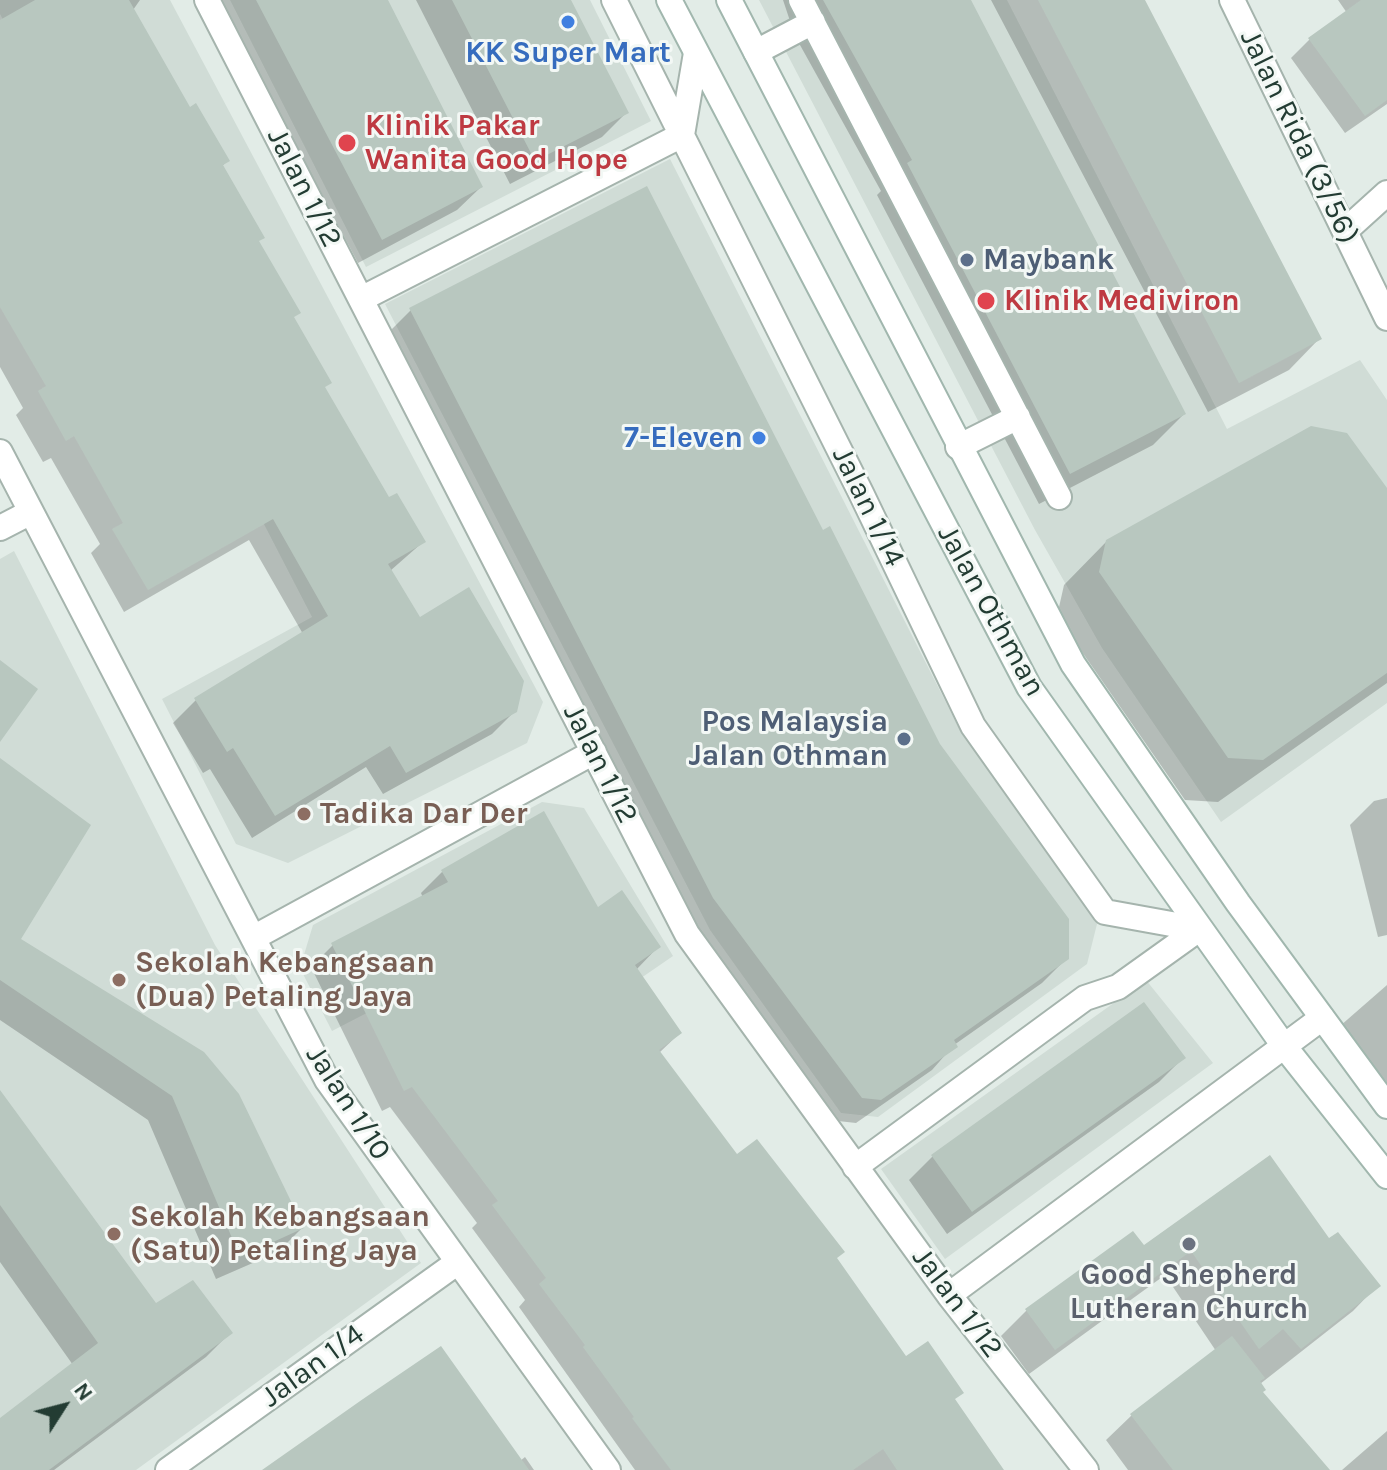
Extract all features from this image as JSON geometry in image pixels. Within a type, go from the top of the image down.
[{"type":"street","name":"Jalan 1/12","points":[[207,0],[687,934],[949,1295],[1086,1470]]},
{"type":"street","name":"Jalan 1/14","points":[[614,0],[855,479],[973,726],[1105,912],[1199,929]]},
{"type":"street","name":"Jalan Othman","points":[[669,0],[1029,687],[1284,1046],[1387,1176]]},
{"type":"street","name":"Jalan Othman","points":[[729,0],[1073,664],[1387,1106]]},
{"type":"street","points":[[801,0],[1059,497]]},
{"type":"street","name":"Jalan Rida (3/56)","points":[[1232,0],[1387,318]]},
{"type":"street","points":[[756,52],[813,22]]},
{"type":"street","points":[[361,299],[682,135],[696,53]]},
{"type":"street","points":[[1345,231],[1387,193]]},
{"type":"street","points":[[958,447],[1018,417]]},
{"type":"street","name":"Jalan 1/10","points":[[0,452],[327,1080],[608,1470]]},
{"type":"street","points":[[0,528],[31,512]]},
{"type":"street","points":[[253,938],[594,752]]},
{"type":"street","points":[[855,1167],[1085,998],[1118,987],[1199,929]]},
{"type":"street","points":[[949,1295],[1322,1018]]},
{"type":"street","name":"Jalan 1/4","points":[[168,1470],[458,1262]]},
{"type":"shaded area","points":[[0,0],[170,0],[543,702],[527,743],[288,863],[236,844],[162,699],[312,617],[0,14]]},
{"type":"shaded area","points":[[230,0],[590,0],[651,121],[366,267]]},
{"type":"shaded area","points":[[759,0],[1007,0],[1227,429],[1360,360],[1387,400],[1387,703],[1221,822],[1102,648],[1035,530]]},
{"type":"shaded area","points":[[670,159],[961,732],[1098,920],[1087,964],[878,1117],[841,1113],[710,930],[385,304]]},
{"type":"shaded area","points":[[14,551],[215,945],[421,1263],[136,1470],[0,1470],[0,559]]},
{"type":"shaded area","points":[[542,802],[584,808],[673,956],[541,1047],[481,954],[332,1031],[300,968],[313,925]]},
{"type":"shaded area","points":[[1146,980],[1213,1063],[945,1259],[881,1169]]},
{"type":"building","points":[[35,0],[129,0],[190,107],[196,103],[230,161],[223,165],[265,238],[259,241],[301,313],[294,317],[332,383],[325,387],[389,497],[397,493],[426,542],[388,564],[420,617],[469,587],[524,681],[517,712],[406,773],[390,746],[275,816],[233,748],[227,752],[194,698],[328,616],[273,519],[148,590],[112,529],[123,523],[74,436],[66,441],[38,391],[46,386],[0,307],[0,20]]},
{"type":"building","points":[[256,0],[388,0],[483,187],[382,240]]},
{"type":"building","points":[[452,0],[571,0],[629,113],[535,161]]},
{"type":"building","points":[[823,0],[971,0],[1186,414],[1070,474],[907,163],[912,160]]},
{"type":"building","points":[[1038,0],[1145,0],[1322,339],[1239,383]]},
{"type":"building","points":[[1361,0],[1387,0],[1387,100],[1365,116],[1308,38]]},
{"type":"building","points":[[647,186],[823,530],[830,526],[940,744],[1069,919],[1069,959],[954,1040],[958,1047],[881,1100],[862,1098],[713,898],[409,308]]},
{"type":"building","points":[[1311,426],[1347,433],[1387,488],[1387,673],[1263,760],[1228,758],[1099,572],[1106,540]]},
{"type":"building","points":[[0,660],[38,689],[0,742]]},
{"type":"building","points":[[0,758],[91,825],[21,939],[204,1052],[239,1094],[304,1228],[240,1257],[172,1096],[0,980]]},
{"type":"building","points":[[544,811],[598,907],[622,890],[661,947],[635,965],[682,1033],[659,1050],[737,1154],[757,1139],[845,1252],[837,1258],[906,1356],[928,1341],[964,1393],[955,1399],[1004,1470],[897,1470],[883,1449],[853,1470],[671,1470],[632,1418],[583,1347],[585,1345],[539,1284],[546,1278],[492,1205],[498,1201],[412,1087],[404,1091],[331,943],[448,882],[441,870]]},
{"type":"building","points":[[1144,1002],[1186,1058],[972,1212],[931,1155]]},
{"type":"building","points":[[0,1090],[156,1303],[193,1280],[233,1333],[49,1470],[0,1470],[0,1418],[98,1343],[0,1205]]},
{"type":"building","points":[[1270,1155],[1329,1238],[1338,1232],[1381,1286],[1301,1349],[1283,1329],[1259,1349],[1191,1251],[1055,1350],[1025,1309],[1133,1231],[1144,1245]]},
{"type":"building","points":[[1232,1336],[1265,1378],[1260,1381],[1266,1390],[1263,1392],[1330,1470],[1173,1470],[1130,1414]]},
{"type":"building","points":[[441,1346],[529,1470],[262,1470],[363,1399]]},
{"type":"place","name":"KK Super Mart","points":[[568,22]]},
{"type":"place","name":"Klinik Pakar Wanita Good Hope","points":[[347,143]]},
{"type":"place","name":"Maybank","points":[[967,260]]},
{"type":"place","name":"Klinik Mediviron","points":[[986,301]]},
{"type":"place","name":"7-Eleven","points":[[759,438]]},
{"type":"place","name":"Pos Malaysia Jalan Othman","points":[[904,739]]},
{"type":"place","name":"Tadika Dar Der","points":[[304,814]]},
{"type":"place","name":"Sekolah Kebangsaan (Dua) Petaling Jaya","points":[[119,980]]},
{"type":"place","name":"Sekolah Kebangsaan (Satu) Petaling Jaya","points":[[114,1234]]},
{"type":"place","name":"Good Shepherd Lutheran Church","points":[[1189,1244]]}]
